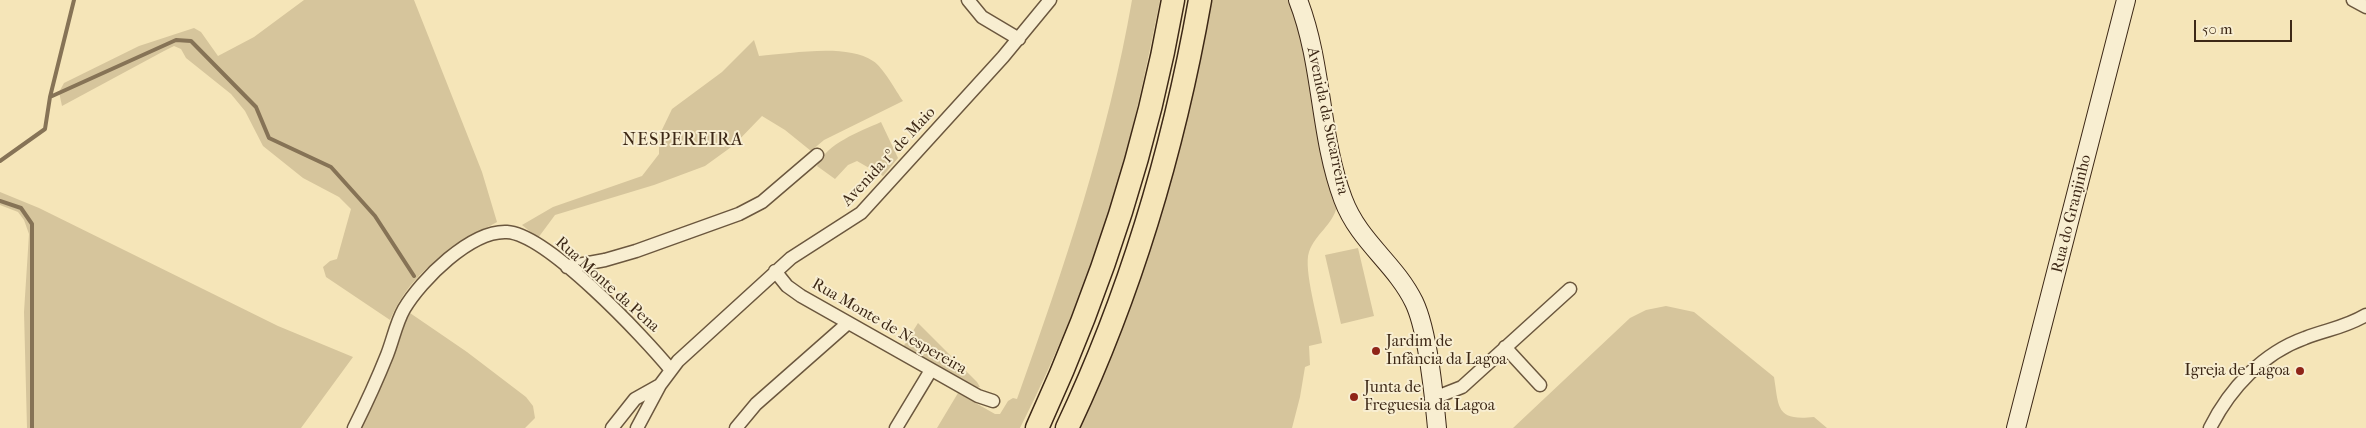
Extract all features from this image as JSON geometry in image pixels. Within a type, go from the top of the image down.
[{"type":"highway","points":[[1037,428],[1077,335],[1115,232],[1147,121],[1173,0]]},
{"type":"highway","points":[[1066,428],[1125,284],[1152,202],[1177,110],[1200,0]]},
{"type":"street","points":[[968,0],[982,17],[1019,39]]},
{"type":"street","name":"Avenida 1º de Maio","points":[[637,428],[670,370],[775,271],[791,258],[862,213],[1019,39],[1050,0]]},
{"type":"street","name":"Avenida da Sucarreira","points":[[1298,0],[1311,45],[1334,167],[1342,198],[1351,219],[1363,238],[1402,283],[1414,302],[1421,321],[1437,428]]},
{"type":"street","name":"Rua do Granjinho","points":[[2016,428],[2126,0]]},
{"type":"street","points":[[2353,0],[2366,7]]},
{"type":"street","points":[[567,267],[605,260],[636,251],[739,214],[762,202],[817,155]]},
{"type":"street","name":"Rua Monte da Pena","points":[[354,428],[403,311],[414,294],[443,262],[482,238],[494,233],[509,232],[537,243],[567,267],[625,320],[670,370]]},
{"type":"street","name":"Rua Monte de Nespereira","points":[[775,271],[787,286],[802,296],[978,396],[993,401]]},
{"type":"street","points":[[1434,398],[1462,387],[1570,289]]},
{"type":"street","points":[[2210,428],[2234,390],[2261,362],[2289,345],[2306,338],[2349,326],[2366,315]]},
{"type":"street","points":[[736,428],[756,404],[848,323]]},
{"type":"street","points":[[1505,348],[1540,385]]},
{"type":"street","points":[[896,428],[931,370]]},
{"type":"street","points":[[612,428],[635,399],[660,385]]},
{"type":"shaded area","points":[[304,0],[414,0],[482,172],[497,222],[449,251],[421,273],[399,302],[390,320],[326,277],[323,267],[330,261],[337,259],[351,209],[339,197],[303,178],[263,146],[245,111],[231,94],[186,58],[181,49],[174,46],[62,106],[59,92],[64,83],[139,46],[194,28],[201,32],[218,56],[254,37]]},
{"type":"shaded area","points":[[1132,0],[1160,0],[1140,96],[1106,222],[1073,312],[1048,371],[1020,428],[937,428],[958,393],[995,414],[1000,414],[1008,401],[1013,398],[1017,399],[1068,252],[1083,202],[1111,102]]},
{"type":"shaded area","points":[[1211,0],[1292,0],[1301,26],[1337,206],[1332,219],[1315,240],[1309,252],[1308,260],[1310,283],[1322,343],[1309,346],[1310,365],[1305,367],[1292,428],[1079,428]]},
{"type":"shaded area","points":[[754,40],[759,56],[833,51],[848,52],[862,56],[873,61],[881,68],[903,101],[824,140],[811,151],[785,130],[762,116],[734,145],[705,166],[654,185],[555,215],[538,238],[522,225],[553,207],[642,176],[659,154],[659,136],[672,109],[722,72]]},
{"type":"shaded area","points":[[881,122],[898,158],[883,176],[857,161],[848,165],[835,179],[817,166],[828,151],[844,139]]},
{"type":"shaded area","points":[[0,192],[39,208],[278,326],[353,357],[301,428],[27,428],[24,312],[29,234],[24,220],[18,212],[0,205]]},
{"type":"shaded area","points":[[1358,248],[1374,316],[1341,324],[1325,255]]},
{"type":"shaded area","points":[[1666,306],[1694,312],[1774,377],[1779,404],[1786,414],[1792,417],[1814,417],[1827,428],[1513,428],[1630,318],[1646,310]]},
{"type":"shaded area","points":[[410,313],[467,352],[526,397],[533,406],[535,418],[525,428],[361,428]]},
{"type":"shaded area","points":[[918,323],[977,382],[980,387],[903,347]]},
{"type":"waterway","points":[[0,161],[45,129],[50,97],[74,0]]},
{"type":"waterway","points":[[50,97],[176,40],[191,41],[256,107],[269,138],[331,167],[375,216],[414,276]]},
{"type":"waterway","points":[[0,201],[21,208],[32,224],[32,428]]},
{"type":"place","name":"Jardim de Infância da Lagoa","points":[[1376,351]]},
{"type":"place","name":"Igreja de Lagoa","points":[[2300,371]]},
{"type":"place","name":"Junta de Freguesia da Lagoa","points":[[1354,397]]},
{"type":"district","name":"NESPEREIRA","points":[[683,141]]}]
